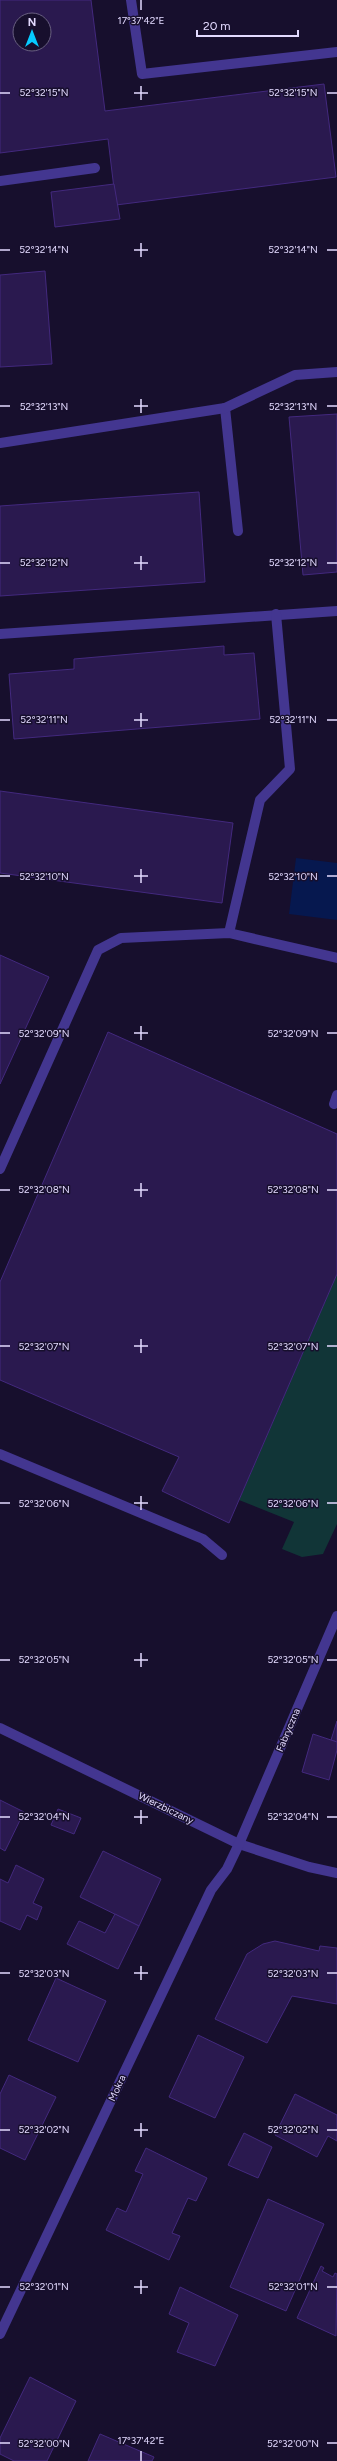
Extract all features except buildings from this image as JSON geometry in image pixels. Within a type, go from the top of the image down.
[{"type":"street","points":[[131,0],[142,74],[337,52]]},
{"type":"street","points":[[0,181],[95,168]]},
{"type":"street","points":[[0,443],[225,408],[295,376],[337,372]]},
{"type":"street","points":[[225,408],[238,531]]},
{"type":"street","points":[[0,634],[337,611]]},
{"type":"street","points":[[229,933],[260,800],[290,769],[276,614]]},
{"type":"street","points":[[0,1169],[98,950],[121,938],[229,933],[337,958]]},
{"type":"street","points":[[0,1454],[203,1539],[222,1555]]},
{"type":"street","name":"Fabryczna","points":[[239,1844],[337,1616]]},
{"type":"street","name":"Wierzbiczany","points":[[0,1728],[239,1844],[309,1867],[337,1874]]},
{"type":"street","name":"Mokra","points":[[0,2334],[211,1890],[227,1869],[239,1844]]},
{"type":"green space","points":[[337,1274],[337,1524],[323,1554],[302,1557],[282,1549],[294,1522],[239,1500]]},
{"type":"shaded area","points":[[296,858],[337,863],[337,920],[289,914]]}]
